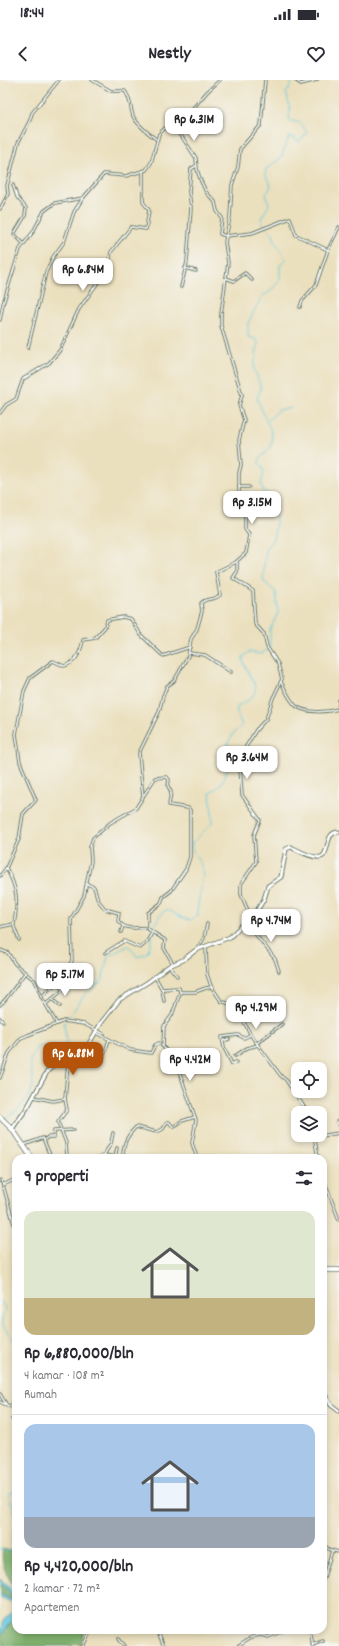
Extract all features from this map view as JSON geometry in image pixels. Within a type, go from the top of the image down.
[{"type":"highway","points":[[2,1119],[12,1129],[29,1154]]},
{"type":"highway","points":[[327,1270],[339,1270]]},
{"type":"street","points":[[0,208],[8,194],[7,186],[16,148],[32,113],[59,80]]},
{"type":"street","points":[[92,80],[111,91],[125,92],[130,100],[135,119],[156,139]]},
{"type":"street","points":[[174,130],[220,80]]},
{"type":"street","points":[[143,796],[139,753],[159,712],[167,686],[174,681],[189,653],[191,639],[197,630],[202,611],[201,602],[204,600],[217,598],[220,595],[216,572],[236,562],[240,556],[246,553],[249,536],[245,529],[245,505],[239,494],[239,473],[242,464],[239,440],[244,420],[239,405],[242,395],[222,331],[221,314],[228,263],[226,236],[230,217],[232,185],[238,167],[240,149],[261,125],[265,91],[264,80]]},
{"type":"street","points":[[295,80],[301,84],[317,80]]},
{"type":"street","points":[[28,348],[31,334],[33,333],[46,272],[53,257],[64,242],[74,212],[83,198],[104,174],[126,176],[143,171],[149,167],[156,139],[163,129],[169,128],[174,130],[182,137],[196,158],[196,166],[206,192],[215,202],[216,211],[222,218],[219,232],[226,236],[252,233],[290,218],[297,235],[328,250]]},
{"type":"street","points":[[181,287],[187,262],[191,208],[189,191],[191,179],[190,173],[191,169],[196,166]]},
{"type":"street","points":[[0,413],[6,405],[16,399],[24,378],[49,363],[60,350],[79,309],[99,282],[110,262],[110,254],[117,243],[131,227],[146,229],[149,210],[144,202],[143,171]]},
{"type":"street","points":[[13,185],[17,198],[26,208],[25,216],[14,234],[23,243]]},
{"type":"street","points":[[0,320],[3,304],[20,249],[23,243],[31,235],[44,211],[51,205],[83,198]]},
{"type":"street","points":[[300,307],[302,301],[316,285],[328,250],[339,227]]},
{"type":"street","points":[[185,268],[196,271]]},
{"type":"street","points":[[226,278],[234,281],[245,273],[252,280]]},
{"type":"street","points":[[239,487],[249,487]]},
{"type":"street","points":[[236,562],[237,572],[233,578],[253,591],[255,624],[264,634],[269,649],[278,664],[281,682],[295,705],[300,708],[324,711],[339,708],[339,700]]},
{"type":"street","points":[[0,876],[6,868],[20,835],[22,816],[36,800],[20,762],[15,736],[24,691],[32,675],[52,661],[64,666],[67,665],[78,655],[82,648],[83,640],[95,638],[105,627],[108,620],[121,617],[132,619],[140,634],[163,656],[190,646]]},
{"type":"street","points":[[189,653],[205,655],[231,672]]},
{"type":"street","points":[[279,971],[276,960],[254,933],[251,918],[241,897],[240,888],[256,862],[254,835],[260,820],[242,795],[240,769],[244,750],[256,730],[266,719],[272,699],[281,682]]},
{"type":"street","points":[[41,997],[56,982],[72,961],[71,919],[83,899],[91,861],[90,847],[94,836],[110,823],[136,808],[143,796],[147,793],[155,778],[167,777],[169,780],[168,786],[171,792],[169,805],[188,808],[190,810],[190,855],[186,870],[171,891],[163,898],[161,903],[148,911],[148,929]]},
{"type":"street","points":[[196,950],[206,948],[227,939],[251,918],[262,903],[268,886],[281,878],[286,849],[291,847],[314,858],[320,858],[324,855],[331,836],[335,832],[339,832]]},
{"type":"street","points":[[6,868],[13,879],[16,890],[18,909],[13,924],[18,940]]},
{"type":"street","points":[[87,884],[94,887],[98,900],[105,909],[119,913],[118,922],[123,926],[148,929],[165,941],[164,948],[170,956],[173,964]]},
{"type":"street","points":[[0,927],[13,924]]},
{"type":"street","points":[[12,1129],[34,1097],[47,1072],[85,1048],[119,1000],[155,977],[169,966],[183,960],[196,950],[204,938],[207,924]]},
{"type":"street","points":[[121,932],[123,926]]},
{"type":"street","points":[[105,953],[124,941],[137,948],[142,947],[152,933]]},
{"type":"street","points":[[206,948],[207,974],[221,1001],[235,1007],[250,1035],[281,1076],[286,1080],[303,1106]]},
{"type":"street","points":[[0,950],[8,953],[14,962],[38,984],[41,997],[57,1024]]},
{"type":"street","points":[[169,966],[177,976]]},
{"type":"street","points":[[0,1004],[12,994],[14,987],[25,973]]},
{"type":"street","points":[[155,977],[162,989],[164,1001]]},
{"type":"street","points":[[46,1004],[64,989],[56,982]]},
{"type":"street","points":[[180,992],[196,992],[213,987]]},
{"type":"street","points":[[162,989],[179,988],[180,992]]},
{"type":"street","points":[[163,1046],[164,1026],[172,1015],[180,992]]},
{"type":"street","points":[[52,999],[60,1006]]},
{"type":"street","points":[[0,1018],[3,1022]]},
{"type":"street","points":[[21,1038],[46,1030],[66,1021],[84,1024],[109,1040],[130,1050],[151,1053],[156,1044],[163,1046],[180,1068],[183,1082],[188,1092],[189,1102],[196,1124],[192,1145],[195,1154]]},
{"type":"street","points":[[235,1056],[247,1048],[257,1044],[282,1024]]},
{"type":"street","points":[[95,1032],[104,1034]]},
{"type":"street","points":[[0,1078],[9,1053],[22,1035]]},
{"type":"street","points":[[236,1062],[232,1064],[223,1041],[223,1036],[238,1035],[244,1038],[250,1035]]},
{"type":"street","points":[[223,1041],[229,1039]]},
{"type":"street","points":[[102,1061],[109,1040]]},
{"type":"street","points":[[66,1059],[68,1062],[65,1099],[66,1112],[58,1122],[66,1143],[67,1154]]},
{"type":"street","points":[[167,1071],[180,1068]]},
{"type":"street","points":[[34,1097],[53,1101],[65,1099]]},
{"type":"street","points":[[123,1154],[122,1149],[127,1136],[136,1127],[157,1132],[163,1129],[167,1122],[169,1122],[173,1127],[182,1121],[195,1117]]},
{"type":"street","points":[[337,1122],[339,1126]]},
{"type":"street","points":[[24,1146],[40,1138],[44,1140],[48,1137],[54,1137],[54,1131],[74,1130]]},
{"type":"street","points":[[327,1134],[339,1132]]},
{"type":"street","points":[[107,1154],[113,1133]]},
{"type":"street","points":[[44,1140],[49,1154]]},
{"type":"street","points":[[316,1142],[317,1154]]},
{"type":"street","points":[[116,1154],[117,1148]]},
{"type":"street","points":[[1,1180],[12,1216]]},
{"type":"street","points":[[3,1185],[12,1181]]},
{"type":"street","points":[[327,1188],[339,1220]]},
{"type":"street","points":[[0,1394],[6,1404]]},
{"type":"street","points":[[327,1398],[331,1405],[339,1411]]},
{"type":"street","points":[[0,1402],[10,1406]]},
{"type":"street","points":[[327,1548],[332,1551],[339,1552]]},
{"type":"street","points":[[327,1567],[332,1551]]},
{"type":"street","points":[[83,1646],[89,1634]]},
{"type":"street","points":[[159,1634],[164,1646]]},
{"type":"street","points":[[238,1646],[257,1636],[264,1635],[268,1637],[275,1634]]},
{"type":"street","points":[[311,1634],[313,1646],[323,1641]]},
{"type":"street","points":[[118,1639],[124,1646]]},
{"type":"green space","points":[[3,1549],[12,1552],[12,1583],[3,1565]]},
{"type":"green space","points":[[0,1584],[6,1588],[12,1597],[12,1600],[0,1594]]},
{"type":"green space","points":[[12,1622],[12,1634],[83,1634],[81,1645],[75,1643],[73,1646],[4,1646],[0,1636]]},
{"type":"water","points":[[0,1579],[11,1590],[12,1597],[6,1588],[0,1584]]},
{"type":"water","points":[[0,1594],[12,1600],[12,1603],[0,1598]]},
{"type":"water","points":[[12,1612],[12,1622],[0,1636],[1,1627]]},
{"type":"waterway","points":[[4,1119],[19,1109],[30,1095],[33,1085],[30,1060],[37,1047],[54,1045],[59,1047],[67,1043],[64,1024],[86,993],[102,981],[108,956],[128,946],[137,957],[147,953],[155,924],[161,914],[166,910],[182,918],[190,920],[198,915],[198,904],[203,874],[201,865],[192,850],[192,843],[213,822],[210,793],[220,785],[225,777],[231,758],[227,748],[228,743],[233,734],[242,725],[237,713],[237,707],[251,698],[254,693],[254,683],[246,668],[243,657],[249,652],[261,654],[270,648],[270,630],[278,613],[276,592],[264,582],[263,578],[266,548],[273,539],[276,524],[275,500],[264,491],[261,486],[264,471],[259,463],[260,458],[270,449],[272,441],[271,431],[257,399],[261,388],[254,368],[258,342],[255,339],[248,337],[248,323],[262,296],[271,291],[280,279],[280,265],[286,260],[273,235],[263,224],[261,218],[269,205],[266,195],[271,186],[265,174],[266,169],[281,158],[289,137],[293,137],[299,142],[307,133],[301,123],[291,121],[289,118],[290,109],[286,92],[290,88],[292,80]]},
{"type":"waterway","points":[[267,421],[279,410],[291,408]]},
{"type":"waterway","points":[[0,1301],[5,1307],[2,1322],[12,1339]]},
{"type":"waterway","points":[[12,1492],[8,1494],[12,1505]]},
{"type":"waterway","points":[[0,1549],[7,1552],[12,1548]]}]
